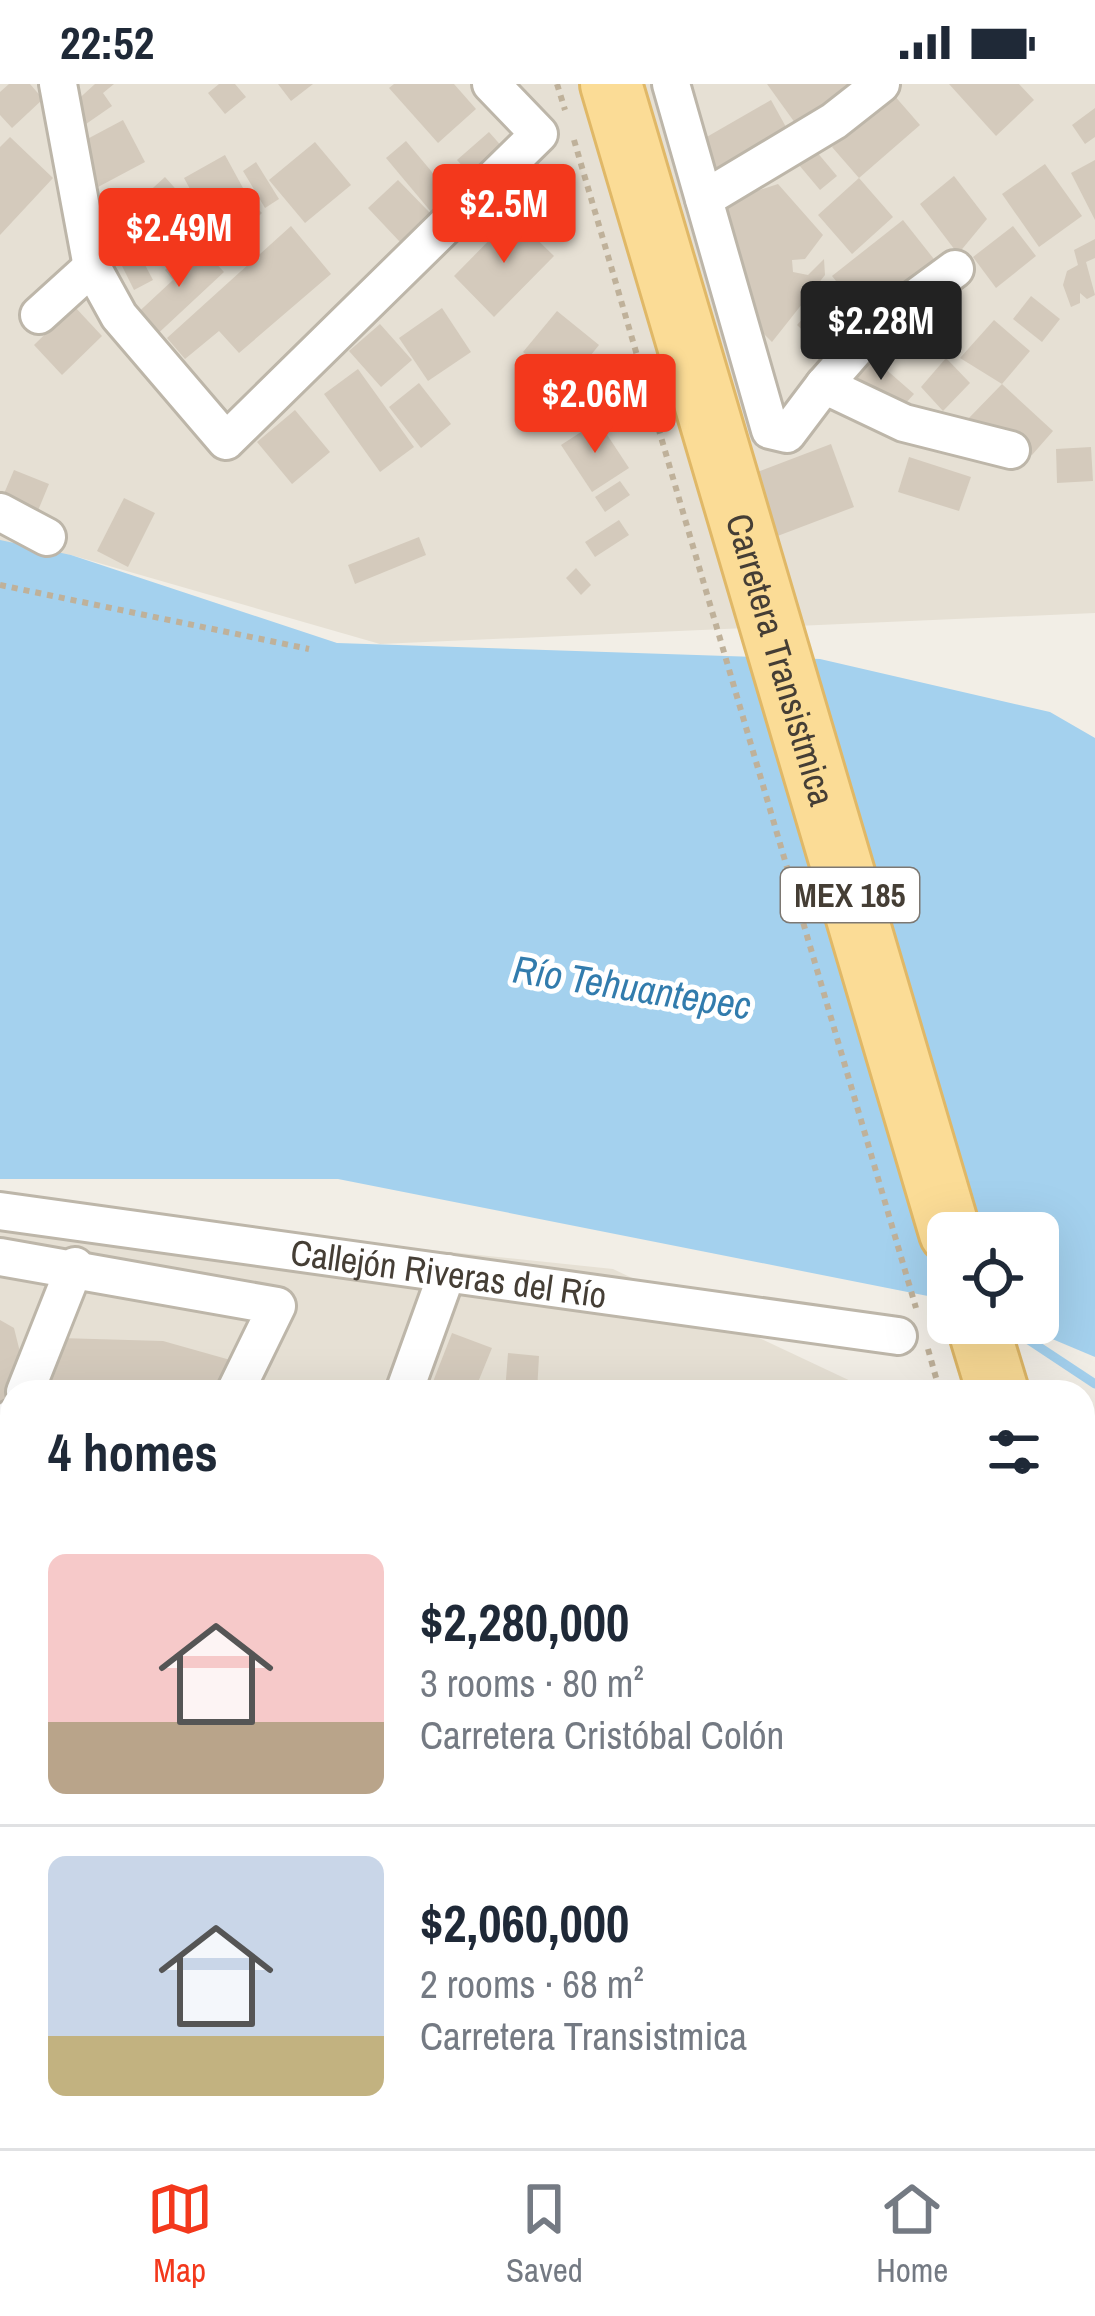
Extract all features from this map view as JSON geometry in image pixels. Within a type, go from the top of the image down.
[{"type":"main road","name":"Carretera Transistmica","points":[[572,117],[749,557],[944,1212]]},
{"type":"main road","points":[[944,1344],[984,1380]]},
{"type":"street","points":[[58,84],[92,267],[119,316],[226,441],[572,117],[491,84]]},
{"type":"street","points":[[671,84],[770,430],[787,434],[872,330],[955,269]]},
{"type":"street","points":[[704,200],[834,121],[880,84]]},
{"type":"street","points":[[39,315],[92,267]]},
{"type":"street","points":[[824,386],[904,423],[1011,451]]},
{"type":"street","points":[[0,512],[47,538]]},
{"type":"street","name":"Callejón Riveras del Río","points":[[0,1211],[447,1273],[927,1332]]},
{"type":"street","points":[[0,1257],[75,1266],[277,1306],[242,1380]]},
{"type":"street","points":[[30,1380],[75,1266]]},
{"type":"street","points":[[408,1380],[447,1273]]},
{"type":"path","points":[[557,84],[572,117],[927,1322]]},
{"type":"path","points":[[0,585],[309,649]]},
{"type":"path","points":[[932,1344],[938,1380]]},
{"type":"shaded area","points":[[0,84],[1095,84],[1095,613],[380,644],[71,555],[0,548]]},
{"type":"shaded area","points":[[0,1205],[613,1269],[849,1380],[0,1380]]},
{"type":"water","name":"Río Tehuantepec","points":[[0,540],[71,555],[337,643],[820,659],[1050,712],[1095,738],[1095,1357],[1059,1342],[1059,1212],[927,1212],[927,1296],[338,1179],[0,1179]]},
{"type":"building","points":[[9,84],[30,84],[43,99],[12,128],[0,115],[0,92]]},
{"type":"building","points":[[95,84],[114,84],[103,93],[112,106],[86,124],[73,104]]},
{"type":"building","points":[[219,84],[235,84],[246,97],[225,114],[208,93]]},
{"type":"building","points":[[278,84],[313,84],[291,101]]},
{"type":"building","points":[[394,84],[454,84],[476,109],[438,143],[389,88]]},
{"type":"building","points":[[767,84],[870,84],[803,134]]},
{"type":"building","points":[[949,84],[1019,84],[1034,100],[996,136]]},
{"type":"building","points":[[893,94],[920,125],[859,178],[832,147]]},
{"type":"building","points":[[771,100],[796,145],[723,186],[698,142]]},
{"type":"building","points":[[1095,108],[1095,137],[1085,144],[1072,125]]},
{"type":"building","points":[[123,120],[145,162],[98,187],[76,145]]},
{"type":"building","points":[[489,132],[504,149],[473,178],[457,160]]},
{"type":"building","points":[[10,137],[53,178],[0,235],[0,147]]},
{"type":"building","points":[[406,141],[452,196],[432,213],[386,158]]},
{"type":"building","points":[[315,142],[351,185],[305,223],[269,180]]},
{"type":"building","points":[[816,151],[837,176],[820,190],[799,165]]},
{"type":"building","points":[[225,155],[243,188],[202,211],[184,178]]},
{"type":"building","points":[[1095,160],[1095,220],[1071,173]]},
{"type":"building","points":[[256,162],[279,199],[265,208],[243,171]]},
{"type":"building","points":[[1045,164],[1082,216],[1039,247],[1002,194]]},
{"type":"building","points":[[954,176],[987,219],[958,254],[920,204]]},
{"type":"building","points":[[165,177],[207,224],[185,243],[143,197]]},
{"type":"building","points":[[859,178],[893,217],[852,254],[818,215]]},
{"type":"building","points":[[398,180],[431,214],[400,242],[368,208]]},
{"type":"building","points":[[778,184],[823,235],[805,259],[792,260],[793,272],[808,275],[824,259],[825,275],[772,342],[755,325],[738,273],[744,266],[711,206]]},
{"type":"building","points":[[246,197],[262,213],[223,250],[208,234]]},
{"type":"building","points":[[513,216],[554,256],[494,317],[454,276]]},
{"type":"building","points":[[903,220],[941,268],[870,323],[832,276]]},
{"type":"building","points":[[291,226],[331,274],[239,353],[219,331],[185,359],[167,338]]},
{"type":"building","points":[[1013,226],[1036,256],[996,288],[973,257]]},
{"type":"building","points":[[125,227],[153,280],[134,290],[107,236]]},
{"type":"building","points":[[1095,239],[1095,258],[1086,262],[1095,295],[1087,299],[1080,293],[1080,303],[1071,307],[1063,285],[1067,271],[1078,265],[1074,250]]},
{"type":"building","points":[[196,242],[224,272],[151,340],[131,319],[173,280],[165,270]]},
{"type":"building","points":[[827,292],[862,325],[832,357],[797,325]]},
{"type":"building","points":[[1031,296],[1060,319],[1042,342],[1013,319]]},
{"type":"building","points":[[74,306],[102,336],[62,375],[34,345]]},
{"type":"building","points":[[442,308],[471,352],[428,381],[399,338]]},
{"type":"building","points":[[557,311],[599,345],[566,386],[523,352]]},
{"type":"building","points":[[994,320],[1030,351],[1002,384],[960,358]]},
{"type":"building","points":[[380,324],[412,360],[381,387],[349,351]]},
{"type":"building","points":[[866,352],[914,394],[896,414],[849,372]]},
{"type":"building","points":[[946,358],[970,383],[943,411],[921,387]]},
{"type":"building","points":[[358,369],[414,447],[380,472],[324,394]]},
{"type":"building","points":[[419,383],[451,424],[421,448],[389,407]]},
{"type":"building","points":[[1002,384],[1053,431],[1032,455],[967,420]]},
{"type":"building","points":[[295,410],[330,452],[292,484],[257,442]]},
{"type":"building","points":[[598,421],[629,468],[592,492],[561,445]]},
{"type":"building","points":[[831,444],[854,507],[767,540],[744,477]]},
{"type":"building","points":[[1091,447],[1093,481],[1057,483],[1056,449]]},
{"type":"building","points":[[909,457],[971,477],[959,511],[898,492]]},
{"type":"building","points":[[14,470],[49,484],[32,525],[0,503]]},
{"type":"building","points":[[620,481],[630,495],[605,512],[595,497]]},
{"type":"building","points":[[124,498],[155,513],[128,567],[97,551]]},
{"type":"building","points":[[619,520],[629,535],[595,557],[585,542]]},
{"type":"building","points":[[419,537],[426,555],[355,584],[348,565]]},
{"type":"building","points":[[576,568],[591,585],[581,595],[566,578]]},
{"type":"building","points":[[0,1320],[14,1328],[24,1368],[17,1380],[0,1380]]},
{"type":"building","points":[[452,1333],[492,1348],[479,1380],[434,1380]]},
{"type":"building","points":[[60,1338],[163,1341],[241,1363],[233,1380],[40,1380]]},
{"type":"building","points":[[508,1353],[539,1356],[538,1380],[506,1380]]},
{"type":"waterway","points":[[1035,1344],[1089,1380]]}]
